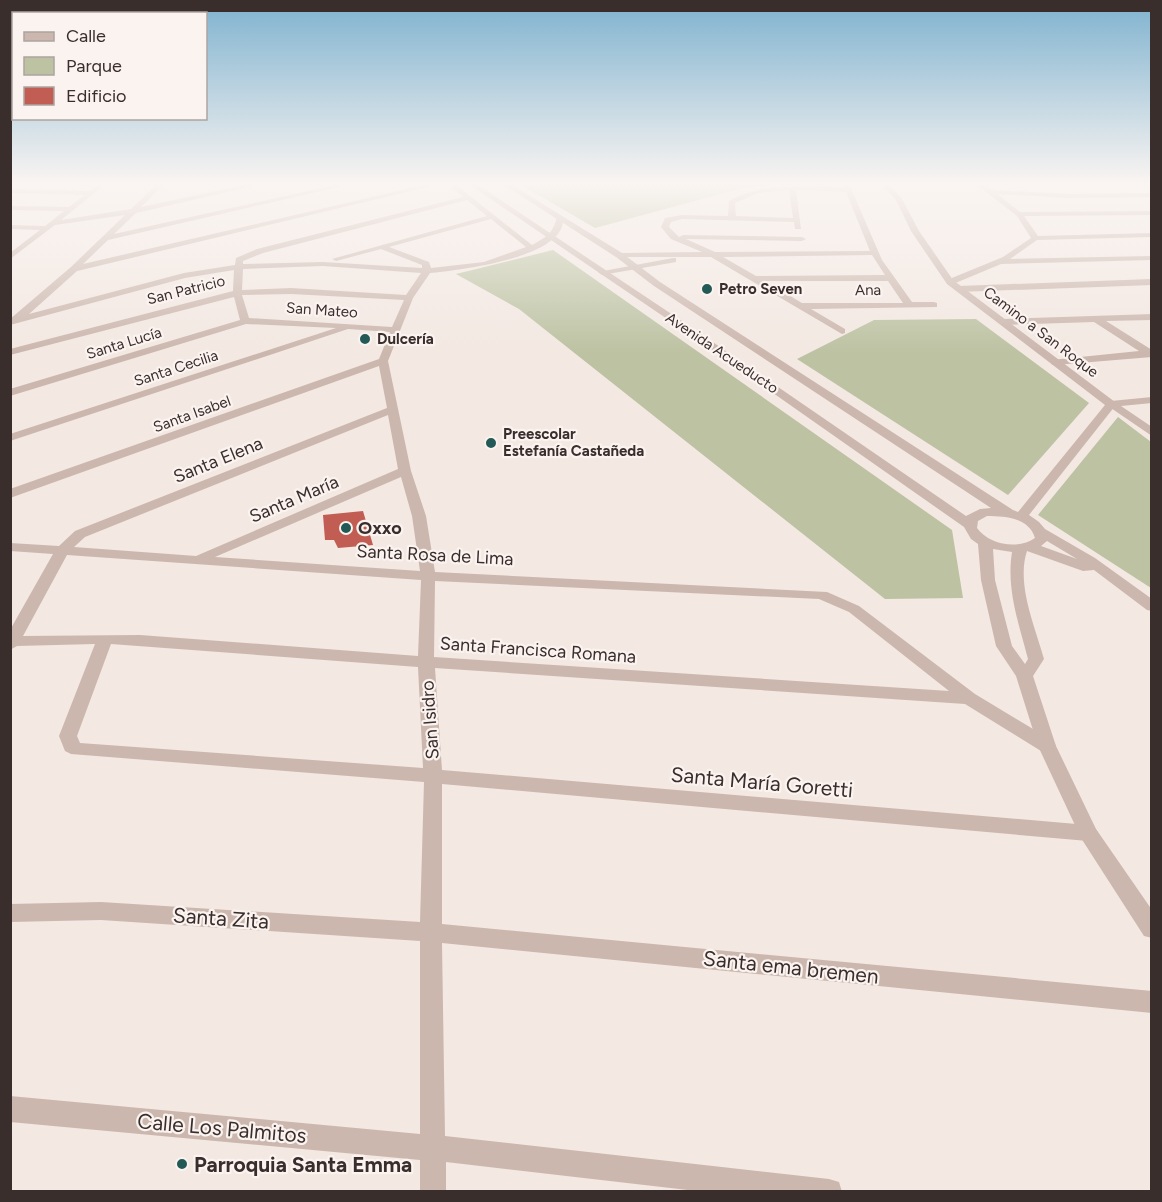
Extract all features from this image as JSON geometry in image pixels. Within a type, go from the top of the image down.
[{"type":"street","points":[[10,257],[31,241]]},
{"type":"street","points":[[12,320],[74,269],[103,241]]},
{"type":"street","points":[[74,269],[192,241]]},
{"type":"street","points":[[238,264],[260,251],[300,241]]},
{"type":"street","points":[[336,259],[403,241]]},
{"type":"street","points":[[522,241],[531,248]]},
{"type":"street","points":[[12,320],[238,264],[324,264],[427,268],[478,265],[531,248],[544,241]]},
{"type":"street","name":"Avenida Acueducto","points":[[555,241],[722,353],[969,524],[971,530],[985,542]]},
{"type":"street","points":[[582,241],[591,244]]},
{"type":"street","name":"Avenida Acueducto","points":[[587,241],[619,255],[657,284],[1014,515],[1037,526],[1041,532]]},
{"type":"street","points":[[683,241],[711,253],[842,331]]},
{"type":"street","points":[[803,241],[806,253]]},
{"type":"street","points":[[871,241],[891,278],[909,304]]},
{"type":"street","name":"Camino a San Roque","points":[[922,241],[954,285],[1152,433]]},
{"type":"street","points":[[954,285],[1000,262],[1032,241]]},
{"type":"street","points":[[567,249],[591,244]]},
{"type":"street","points":[[10,246],[25,246]]},
{"type":"street","points":[[382,247],[427,268]]},
{"type":"street","points":[[619,255],[876,253]]},
{"type":"street","points":[[606,275],[697,254]]},
{"type":"street","points":[[1000,262],[1152,258]]},
{"type":"street","points":[[25,310],[189,270],[238,264],[336,259],[427,268]]},
{"type":"street","points":[[238,264],[237,293],[245,321]]},
{"type":"street","points":[[383,361],[409,298],[427,268]]},
{"type":"street","points":[[606,275],[632,274],[657,284]]},
{"type":"street","points":[[756,279],[891,278]]},
{"type":"street","points":[[954,285],[1152,282]]},
{"type":"street","name":"San Patricio","points":[[10,352],[237,293],[291,291],[409,298]]},
{"type":"street","name":"Ana","points":[[803,306],[934,305]]},
{"type":"street","points":[[1003,322],[1152,317]]},
{"type":"street","points":[[1096,319],[1151,353]]},
{"type":"street","name":"San Mateo","points":[[245,321],[396,330]]},
{"type":"street","name":"Santa Lucía","points":[[10,393],[245,321]]},
{"type":"street","name":"Santa Cecilia","points":[[10,438],[352,327]]},
{"type":"street","points":[[722,353],[754,346]]},
{"type":"street","points":[[1055,362],[1151,353]]},
{"type":"street","name":"San Isidro","points":[[383,361],[405,471],[419,516],[428,576],[426,662],[433,776],[431,932],[433,1191]]},
{"type":"street","name":"Santa Isabel","points":[[10,495],[383,361]]},
{"type":"street","points":[[969,524],[971,519],[985,512],[1014,515],[1111,404],[1152,400]]},
{"type":"street","name":"Santa Elena","points":[[62,551],[70,541],[92,529],[392,411]]},
{"type":"street","name":"Santa María","points":[[197,560],[405,471]]},
{"type":"street","points":[[1024,675],[1036,659],[1017,585],[1016,572],[1026,548],[1042,539],[1041,532]]},
{"type":"street","points":[[1041,532],[1090,561],[1152,607]]},
{"type":"street","points":[[1100,570],[1026,548],[1002,547],[985,542],[988,580],[1004,646],[1024,675],[1047,746],[1088,833],[1152,929]]},
{"type":"street","name":"Santa Rosa de Lima","points":[[10,547],[428,576],[822,595],[854,609],[969,698],[1047,746]]},
{"type":"street","points":[[11,643],[62,551]]},
{"type":"street","points":[[105,639],[68,736],[70,746],[77,749],[433,776]]},
{"type":"street","name":"Santa Francisca Romana","points":[[11,643],[105,639],[969,698]]},
{"type":"street","name":"Santa María Goretti","points":[[433,776],[1088,833]]},
{"type":"street","name":"Santa Zita","points":[[10,913],[112,912],[431,932]]},
{"type":"street","name":"Santa ema bremen","points":[[431,932],[1152,1002]]},
{"type":"street","name":"Calle Los Palmitos","points":[[10,1108],[434,1148],[829,1191]]},
{"type":"green space","points":[[553,250],[952,530],[963,598],[885,599],[519,309],[456,274]]},
{"type":"green space","points":[[976,319],[1089,403],[1008,495],[797,359],[874,320]]},
{"type":"green space","points":[[1118,417],[1151,442],[1151,588],[1038,515]]},
{"type":"building","name":"Oxxo","points":[[363,511],[373,545],[338,548],[334,540],[325,540],[323,515]]},
{"type":"place","name":"Petro Seven","points":[[707,289]]},
{"type":"place","name":"Dulcería","points":[[365,339]]},
{"type":"place","name":"Preescolar Estefanía Castañeda","points":[[491,443]]},
{"type":"place","name":"Oxxo","points":[[346,528]]},
{"type":"place","name":"Parroquia Santa Emma","points":[[182,1164]]}]
